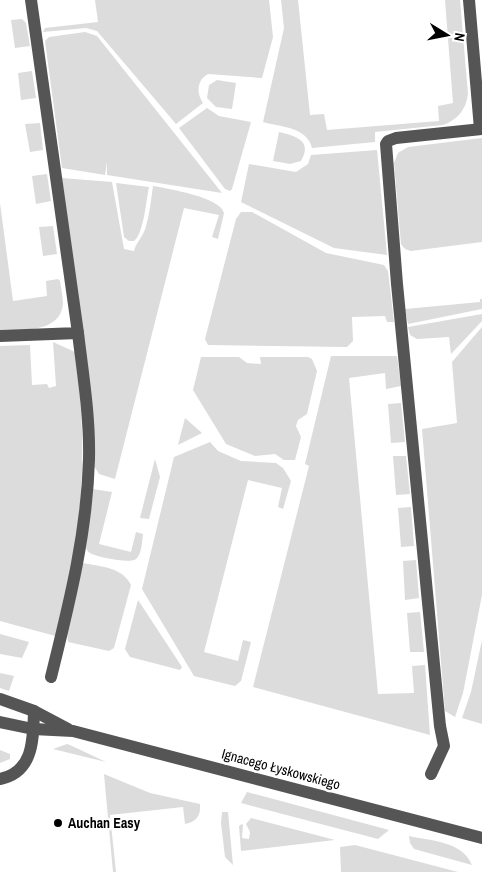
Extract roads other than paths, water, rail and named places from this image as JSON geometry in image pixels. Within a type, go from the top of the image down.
[{"type":"street","points":[[31,0],[78,333],[88,424],[87,497],[80,558],[51,677]]},
{"type":"street","points":[[431,774],[444,746],[440,726],[386,144],[388,141],[396,138],[481,129],[469,0]]},
{"type":"street","points":[[0,336],[78,333]]},
{"type":"street","name":"Ignacego Łyskowskiego","points":[[0,699],[34,711],[73,731]]},
{"type":"street","points":[[0,779],[26,764],[31,751],[34,711]]},
{"type":"street","name":"Ignacego Łyskowskiego","points":[[0,722],[33,729],[73,731],[482,838]]},
{"type":"place","name":"Auchan Easy","points":[[58,823]]}]
